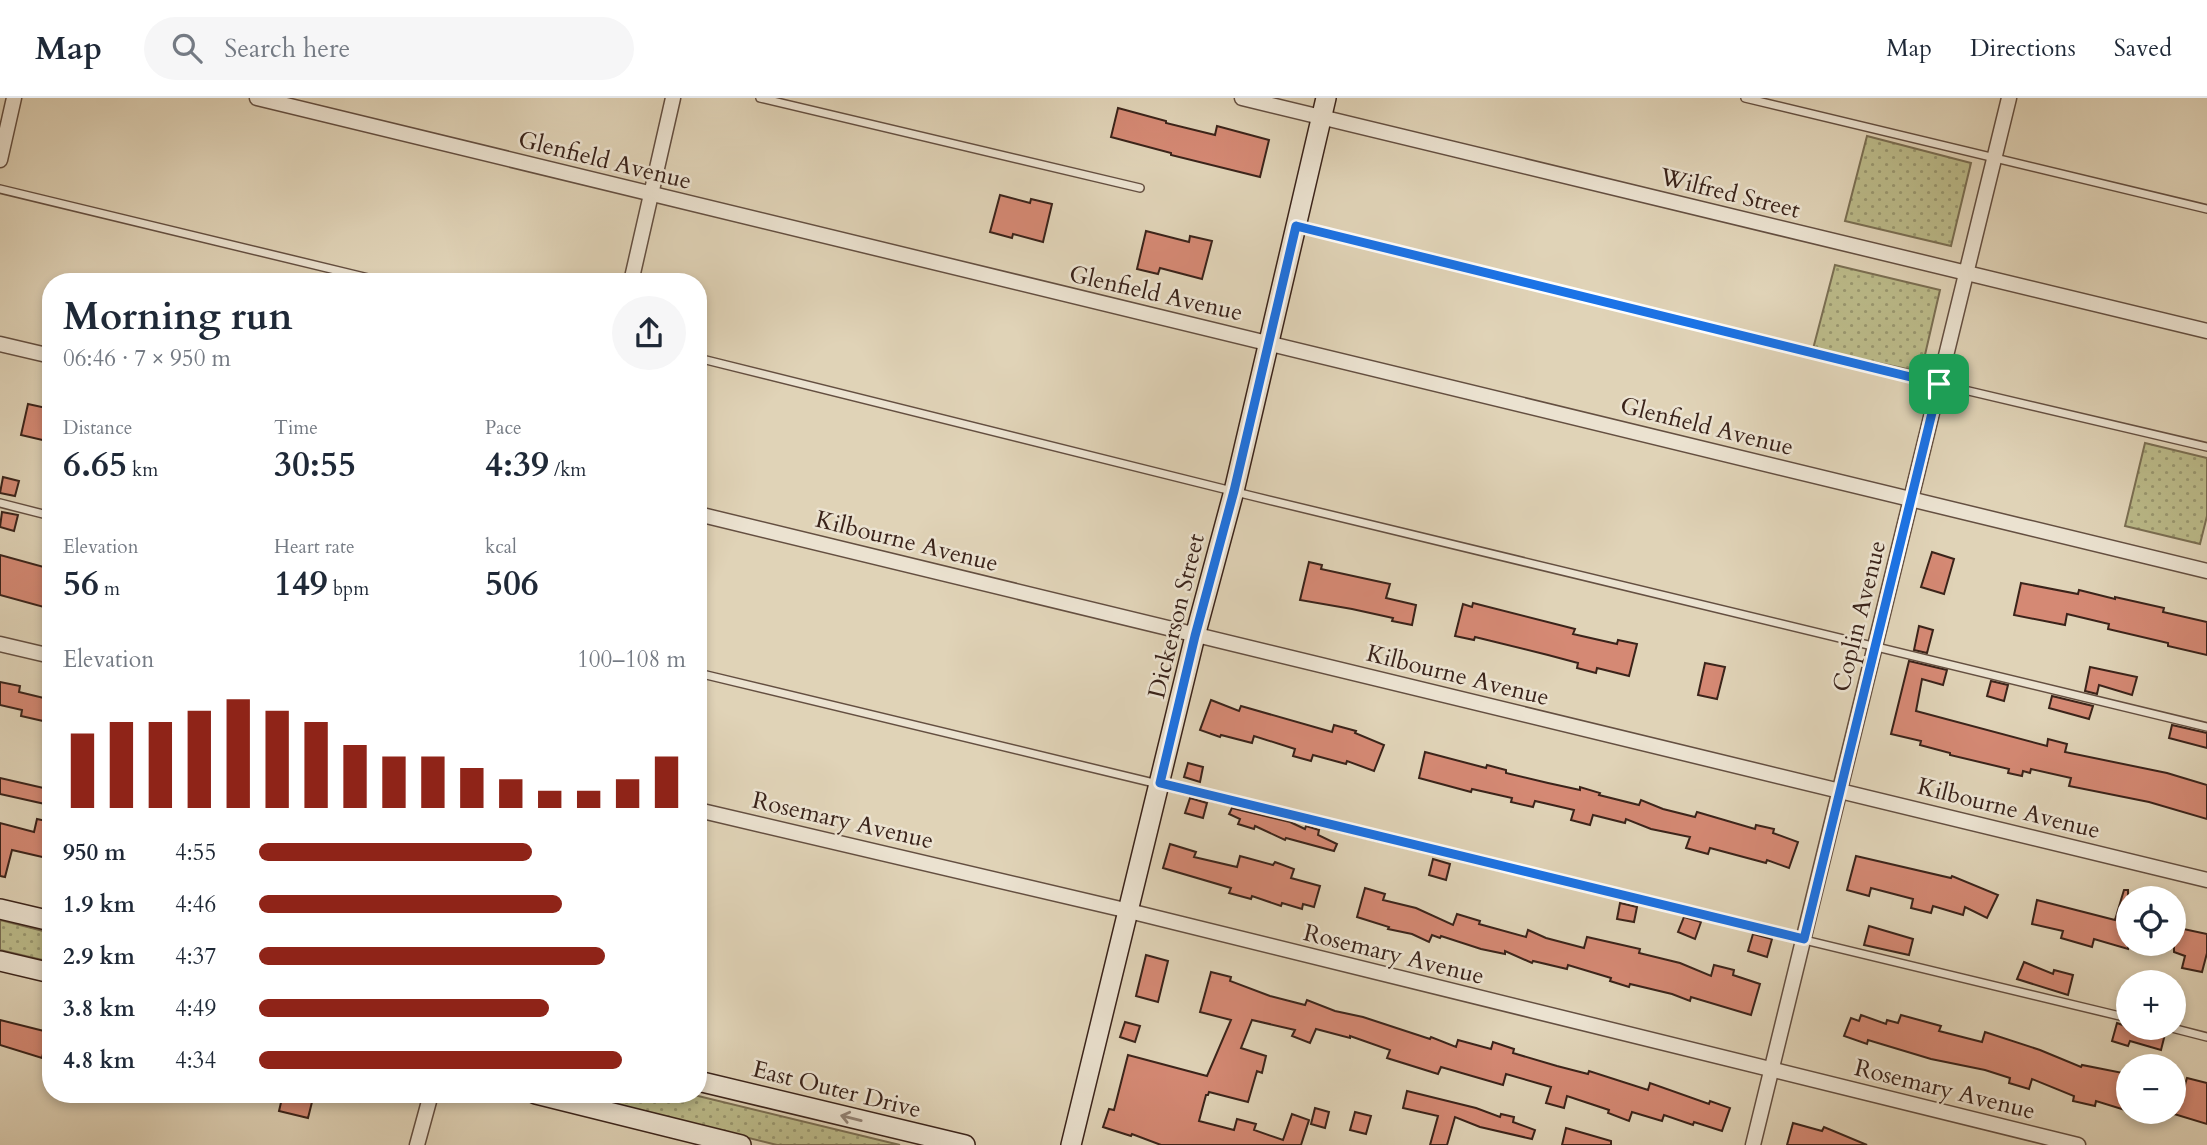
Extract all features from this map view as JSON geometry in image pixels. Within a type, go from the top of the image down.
[{"type":"street","points":[[0,160],[14,98]]},
{"type":"street","name":"Glenfield Avenue","points":[[257,98],[652,196],[2207,571]]},
{"type":"street","points":[[633,273],[673,98]]},
{"type":"street","name":"Wilfred Street","points":[[1242,98],[1324,108],[1966,274],[2207,331]]},
{"type":"street","name":"Coplin Avenue","points":[[1754,1145],[2009,98]]},
{"type":"street","name":"Dickerson Street","points":[[1071,1145],[1195,636],[1234,491],[1324,108]]},
{"type":"street","points":[[0,344],[42,354]]},
{"type":"street","name":"Kilbourne Avenue","points":[[707,516],[2207,880]]},
{"type":"street","points":[[0,644],[42,654]]},
{"type":"street","name":"Rosemary Avenue","points":[[707,812],[1129,911],[2078,1145]]},
{"type":"street","points":[[0,909],[42,920]]},
{"type":"street","points":[[0,961],[42,972]]},
{"type":"street","name":"East Outer Drive","points":[[707,1083],[965,1145]]},
{"type":"street","points":[[417,1145],[429,1103]]},
{"type":"street","points":[[572,1103],[741,1145]]},
{"type":"lane","points":[[760,98],[1140,188]]},
{"type":"lane","points":[[1745,98],[2207,209]]},
{"type":"lane","points":[[0,189],[348,273]]},
{"type":"lane","points":[[1296,226],[2207,447]]},
{"type":"lane","points":[[707,360],[2207,727]]},
{"type":"lane","points":[[0,503],[42,514]]},
{"type":"lane","points":[[707,675],[2116,1015]]},
{"type":"lane","points":[[2186,1032],[2207,1037]]},
{"type":"shaded area","points":[[1867,136],[1971,163],[1951,246],[1845,221]]},
{"type":"shaded area","points":[[1835,265],[1940,290],[1921,372],[1813,349]]},
{"type":"shaded area","points":[[2145,443],[2207,458],[2207,516],[2200,544],[2125,526]]},
{"type":"shaded area","points":[[0,920],[42,931],[42,960],[0,950]]},
{"type":"shaded area","points":[[707,1098],[900,1145],[777,1145],[607,1103],[707,1103]]},
{"type":"building","points":[[1118,108],[1215,135],[1217,126],[1269,140],[1260,177],[1111,137]]},
{"type":"building","points":[[1000,195],[1030,203],[1031,199],[1052,204],[1043,242],[1013,234],[1012,238],[990,232]]},
{"type":"building","points":[[1146,231],[1189,242],[1190,236],[1212,241],[1202,279],[1160,268],[1158,274],[1137,269]]},
{"type":"building","points":[[28,404],[42,407],[42,440],[21,435]]},
{"type":"building","points":[[3,477],[19,481],[15,496],[0,493]]},
{"type":"building","points":[[2,512],[18,515],[14,531],[0,527]]},
{"type":"building","points":[[1932,552],[1954,559],[1944,594],[1921,587]]},
{"type":"building","points":[[0,555],[42,567],[42,607],[0,595]]},
{"type":"building","points":[[1309,562],[1322,565],[1321,569],[1390,584],[1386,598],[1416,605],[1412,625],[1392,621],[1393,618],[1300,600]]},
{"type":"building","points":[[2021,583],[2078,594],[2079,590],[2115,597],[2164,608],[2163,612],[2207,622],[2207,655],[2108,629],[2109,624],[2067,614],[2065,625],[2014,615]]},
{"type":"building","points":[[1473,603],[1575,629],[1573,634],[1617,644],[1618,640],[1637,644],[1629,676],[1597,668],[1596,673],[1577,668],[1578,663],[1548,655],[1475,637],[1474,640],[1455,636],[1463,604],[1472,607]]},
{"type":"building","points":[[1919,626],[1933,630],[1927,653],[1914,650]]},
{"type":"building","points":[[1909,661],[1947,670],[1943,685],[1922,679],[1916,711],[2047,746],[2048,739],[2067,744],[2065,752],[2167,773],[2207,785],[2207,819],[2149,802],[2069,786],[2071,778],[2031,769],[2030,773],[2023,771],[2022,776],[2008,773],[2009,769],[1950,755],[1920,745],[1921,741],[1891,734]]},
{"type":"building","points":[[1705,663],[1725,667],[1717,699],[1698,695]]},
{"type":"building","points":[[2090,667],[2137,677],[2132,695],[2099,685],[2097,694],[2085,691]]},
{"type":"building","points":[[1991,681],[2008,685],[2004,701],[1987,696]]},
{"type":"building","points":[[0,682],[20,686],[19,692],[42,698],[42,721],[21,716],[22,710],[0,705]]},
{"type":"building","points":[[2052,696],[2093,706],[2089,719],[2049,708]]},
{"type":"building","points":[[1211,700],[1239,711],[1241,706],[1332,732],[1334,725],[1356,731],[1355,733],[1384,745],[1374,771],[1347,761],[1346,764],[1313,755],[1311,761],[1293,756],[1295,749],[1254,736],[1252,743],[1200,730]]},
{"type":"building","points":[[2172,725],[2207,733],[2207,748],[2169,738]]},
{"type":"building","points":[[1425,752],[1486,768],[1487,765],[1506,770],[1506,773],[1548,783],[1580,790],[1580,787],[1600,793],[1599,795],[1639,805],[1641,800],[1695,817],[1697,812],[1755,829],[1756,825],[1774,829],[1773,833],[1798,842],[1789,868],[1767,860],[1766,863],[1710,848],[1708,854],[1686,848],[1690,837],[1651,829],[1626,819],[1625,823],[1593,815],[1590,825],[1571,820],[1574,810],[1535,801],[1533,807],[1511,802],[1512,798],[1472,789],[1471,792],[1419,778]]},
{"type":"building","points":[[1188,763],[1203,767],[1200,782],[1184,777]]},
{"type":"building","points":[[0,778],[42,788],[42,803],[0,794]]},
{"type":"building","points":[[1190,798],[1207,803],[1203,818],[1185,813]]},
{"type":"building","points":[[1232,808],[1290,822],[1305,829],[1306,826],[1319,830],[1318,835],[1337,844],[1334,851],[1286,838],[1285,840],[1255,826],[1254,829],[1238,824],[1240,819],[1229,814]]},
{"type":"building","points":[[37,819],[42,820],[42,857],[12,850],[5,877],[0,876],[0,823],[34,832]]},
{"type":"building","points":[[1170,844],[1196,852],[1194,857],[1237,867],[1240,856],[1273,865],[1275,862],[1294,869],[1291,878],[1320,886],[1314,907],[1303,904],[1302,909],[1282,903],[1281,906],[1252,896],[1251,899],[1229,893],[1231,888],[1163,868]]},
{"type":"building","points":[[1856,856],[1951,878],[1952,876],[1998,895],[1987,918],[1965,907],[1963,915],[1933,906],[1931,913],[1911,908],[1913,899],[1871,888],[1869,896],[1847,890]]},
{"type":"building","points":[[1433,859],[1450,864],[1446,880],[1429,875]]},
{"type":"building","points":[[1365,888],[1385,894],[1383,900],[1416,908],[1453,925],[1457,914],[1480,921],[1479,924],[1526,937],[1528,930],[1546,938],[1584,948],[1587,937],[1640,949],[1639,953],[1680,963],[1711,976],[1714,965],[1734,970],[1733,975],[1760,984],[1751,1015],[1691,997],[1690,1001],[1630,984],[1629,987],[1610,981],[1611,978],[1568,965],[1567,969],[1533,961],[1532,963],[1505,951],[1505,954],[1481,949],[1441,936],[1432,935],[1429,942],[1357,917]]},
{"type":"building","points":[[2037,900],[2115,920],[2116,917],[2116,945],[2094,939],[2092,947],[2061,938],[2063,931],[2032,924]]},
{"type":"building","points":[[1620,903],[1637,907],[1634,922],[1617,919]]},
{"type":"building","points":[[1684,917],[1701,922],[1695,939],[1678,932]]},
{"type":"building","points":[[1869,926],[1913,939],[1909,955],[1864,945]]},
{"type":"building","points":[[2186,930],[2207,934],[2207,953],[2202,972],[2182,968],[2186,956]]},
{"type":"building","points":[[1753,934],[1772,939],[1767,957],[1748,951]]},
{"type":"building","points":[[1146,955],[1168,961],[1158,1002],[1136,996]]},
{"type":"building","points":[[2024,962],[2053,974],[2054,970],[2073,975],[2068,995],[2017,979]]},
{"type":"building","points":[[1211,972],[1231,977],[1230,981],[1270,996],[1305,1005],[1307,1000],[1456,1047],[1458,1040],[1491,1049],[1493,1042],[1514,1049],[1513,1053],[1557,1066],[1588,1074],[1589,1071],[1648,1090],[1650,1083],[1709,1104],[1710,1101],[1730,1108],[1722,1131],[1664,1115],[1662,1121],[1632,1112],[1629,1121],[1608,1113],[1609,1110],[1567,1096],[1564,1108],[1546,1103],[1551,1087],[1506,1074],[1503,1085],[1441,1067],[1438,1074],[1387,1058],[1390,1050],[1350,1036],[1316,1029],[1310,1043],[1292,1036],[1295,1030],[1252,1020],[1241,1048],[1266,1056],[1262,1073],[1257,1071],[1248,1102],[1209,1092],[1199,1121],[1234,1130],[1237,1119],[1256,1124],[1254,1130],[1283,1140],[1292,1114],[1309,1120],[1301,1145],[1161,1145],[1103,1127],[1109,1109],[1114,1110],[1128,1055],[1207,1076],[1231,1020],[1200,1012]]},
{"type":"building","points":[[1861,1015],[1886,1024],[1887,1020],[1898,1023],[1901,1015],[1941,1026],[1939,1031],[1982,1042],[1985,1032],[2081,1067],[2082,1065],[2116,1072],[2116,1107],[2096,1101],[2095,1106],[2073,1101],[2074,1096],[2032,1079],[2029,1089],[2009,1083],[2010,1078],[1985,1070],[1931,1059],[1868,1040],[1867,1044],[1844,1036],[1851,1018],[1859,1021]]},
{"type":"building","points":[[0,1020],[42,1030],[42,1058],[0,1045]]},
{"type":"building","points":[[1125,1022],[1140,1026],[1135,1042],[1120,1037]]},
{"type":"building","points":[[2116,1027],[2116,1040],[2164,1040],[2161,1050],[2130,1041],[2128,1046],[2112,1041]]},
{"type":"building","points":[[2187,1078],[2207,1083],[2207,1124],[2186,1118]]},
{"type":"building","points":[[1407,1091],[1476,1108],[1500,1117],[1501,1114],[1514,1117],[1513,1122],[1535,1130],[1532,1139],[1480,1127],[1455,1117],[1447,1145],[1430,1145],[1438,1116],[1403,1108]]},
{"type":"building","points":[[281,1103],[312,1103],[308,1118],[279,1111]]},
{"type":"building","points":[[1315,1108],[1329,1112],[1325,1128],[1311,1124]]},
{"type":"building","points":[[1355,1112],[1371,1116],[1366,1134],[1350,1130]]},
{"type":"building","points":[[1793,1123],[1822,1131],[1824,1127],[1867,1145],[1787,1145]]},
{"type":"building","points":[[1566,1128],[1611,1141],[1611,1145],[1562,1145]]},
{"type":"route","points":[[1296,226],[1939,384],[1804,939],[1160,783],[1195,636],[1234,491],[1296,226]]}]
